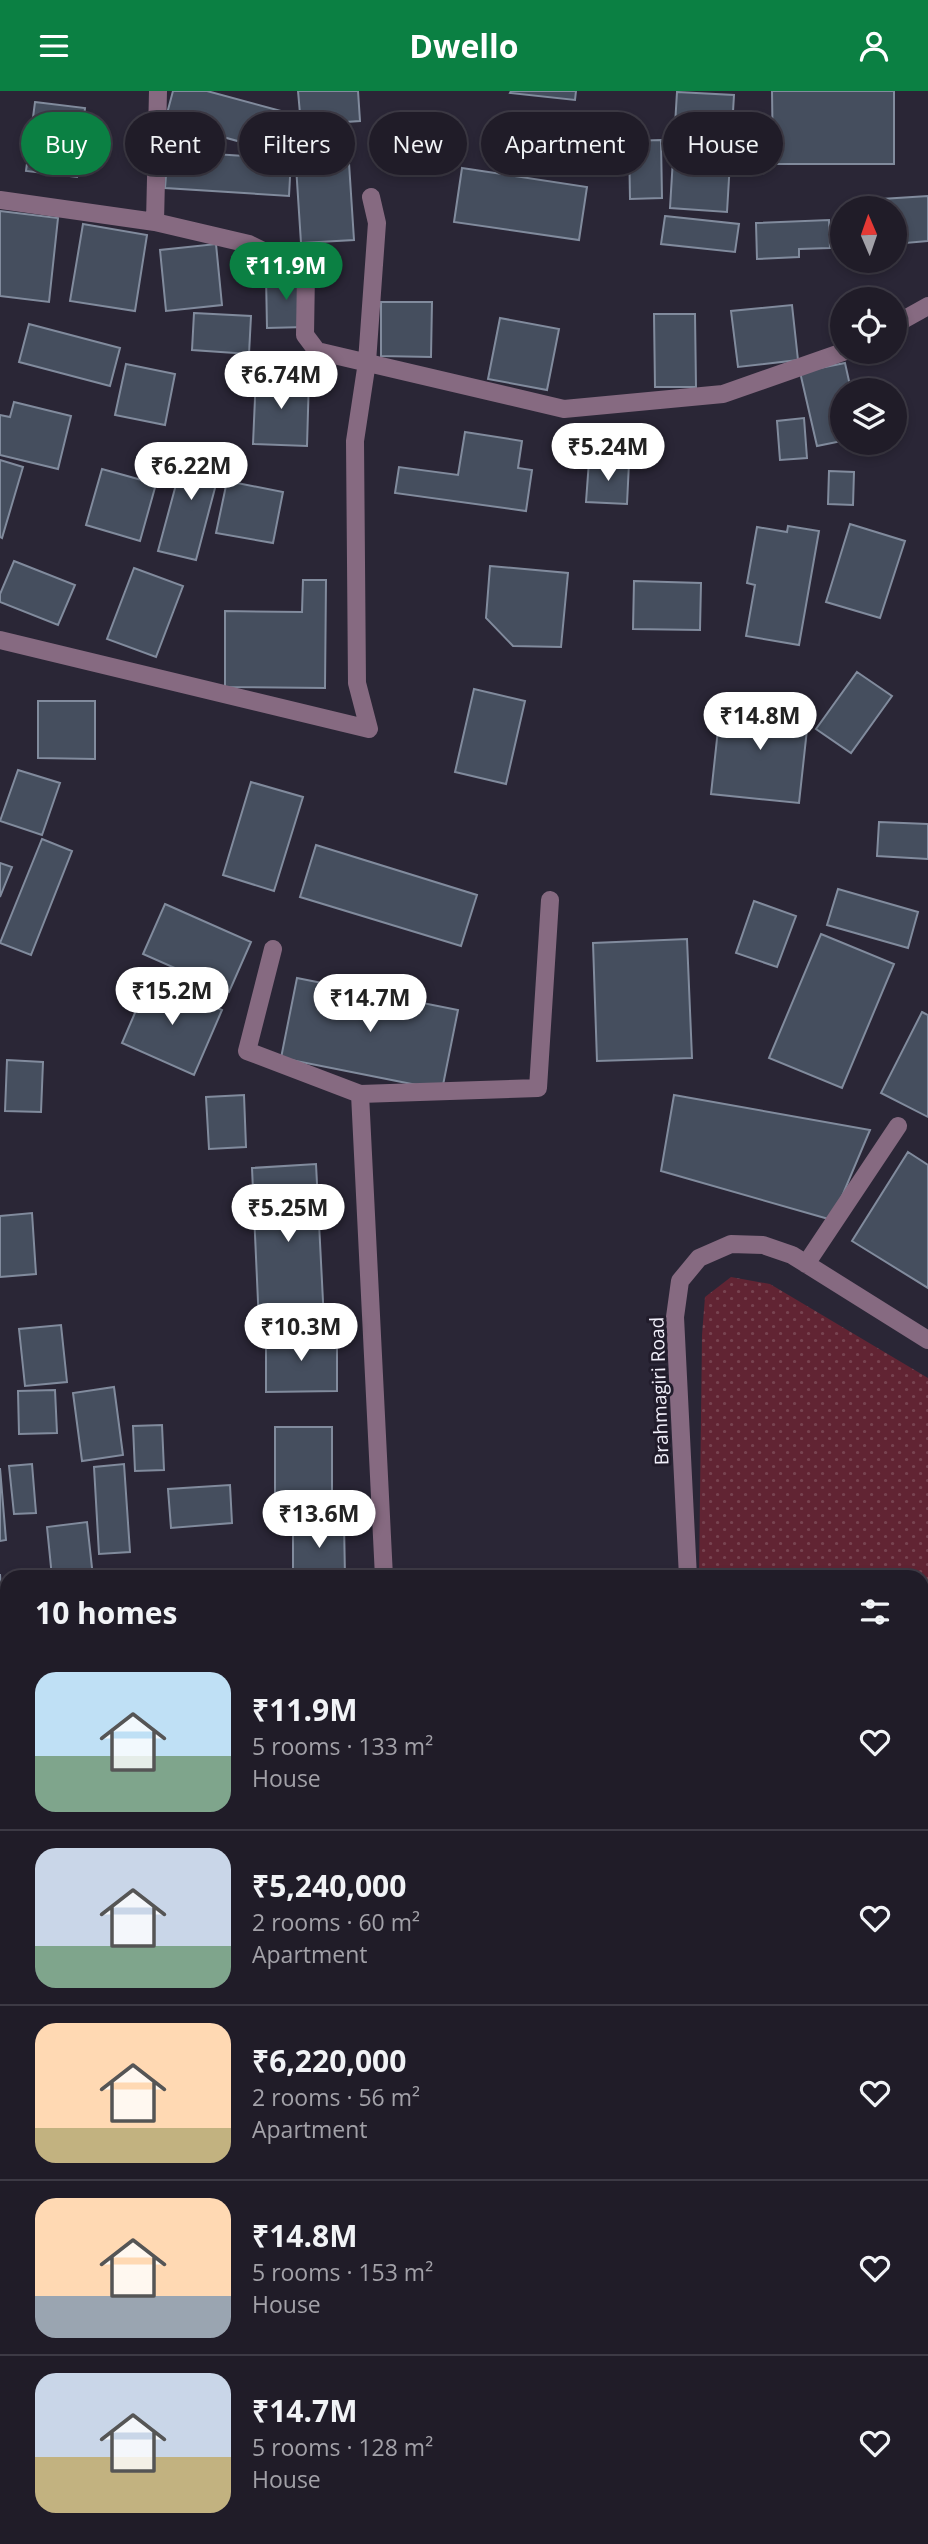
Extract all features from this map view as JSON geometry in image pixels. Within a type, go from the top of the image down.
[{"type":"street","points":[[155,222],[158,91]]},
{"type":"street","points":[[0,640],[369,729],[357,683],[355,454],[367,362],[377,223],[371,197]]},
{"type":"street","points":[[0,200],[155,222],[249,244],[306,272],[305,335],[317,351],[564,409],[723,394],[830,357]]},
{"type":"street","points":[[907,318],[928,306]]},
{"type":"street","points":[[273,949],[247,1051],[360,1094],[538,1088],[550,900]]},
{"type":"street","points":[[360,1094],[384,1570]]},
{"type":"street","points":[[806,1264],[898,1126]]},
{"type":"street","name":"Brahmagiri Road","points":[[688,1570],[675,1317],[680,1282],[699,1258],[731,1244],[763,1245],[792,1255],[928,1340]]},
{"type":"shaded area","points":[[731,1277],[770,1284],[928,1378],[928,1570],[699,1570],[702,1335],[705,1297]]},
{"type":"building","points":[[173,91],[207,91],[285,112],[239,112],[239,141],[225,138],[225,112],[167,112]]},
{"type":"building","points":[[298,91],[358,91],[360,121],[355,121],[355,112],[300,112]]},
{"type":"building","points":[[576,91],[575,100],[510,93]]},
{"type":"building","points":[[772,91],[894,91],[894,164],[783,164],[783,112],[772,112]]},
{"type":"building","points":[[677,92],[734,95],[733,112],[676,112]]},
{"type":"building","points":[[35,102],[85,108],[85,112],[34,112]]},
{"type":"building","points":[[649,140],[661,140],[662,198],[630,199],[630,175],[649,175]]},
{"type":"building","points":[[225,155],[239,156],[239,175],[290,175],[289,196],[165,188],[166,175],[225,175]]},
{"type":"building","points":[[467,169],[481,171],[481,175],[508,175],[587,187],[579,240],[454,222],[461,175],[467,175]]},
{"type":"building","points":[[297,175],[350,175],[354,240],[301,243]]},
{"type":"building","points":[[672,175],[729,175],[727,212],[670,208]]},
{"type":"building","points":[[928,196],[928,241],[907,243],[907,197]]},
{"type":"building","points":[[0,211],[58,218],[49,302],[0,296]]},
{"type":"building","points":[[665,216],[739,224],[735,252],[661,244]]},
{"type":"building","points":[[829,220],[830,248],[799,249],[799,257],[757,259],[756,223]]},
{"type":"building","points":[[83,224],[147,235],[135,311],[70,301]]},
{"type":"building","points":[[216,244],[222,305],[166,311],[160,250]]},
{"type":"building","points":[[266,276],[305,276],[306,327],[267,328]]},
{"type":"building","points":[[381,302],[432,302],[431,357],[381,356]]},
{"type":"building","points":[[792,305],[798,360],[738,367],[731,311]]},
{"type":"building","points":[[194,313],[251,316],[249,354],[192,350]]},
{"type":"building","points":[[654,314],[695,314],[696,387],[655,387]]},
{"type":"building","points":[[500,318],[559,329],[547,390],[488,379]]},
{"type":"building","points":[[29,324],[120,348],[110,386],[19,362]]},
{"type":"building","points":[[126,364],[175,374],[165,425],[115,415]]},
{"type":"building","points":[[845,364],[848,378],[830,378],[830,443],[817,446],[800,372]]},
{"type":"building","points":[[256,375],[309,377],[307,446],[253,444]]},
{"type":"building","points":[[14,402],[71,416],[58,469],[0,455],[0,415],[10,417]]},
{"type":"building","points":[[804,418],[807,458],[780,460],[777,421]]},
{"type":"building","points":[[465,432],[522,441],[518,468],[532,470],[526,511],[395,493],[399,467],[458,475]]},
{"type":"building","points":[[187,444],[224,454],[196,560],[158,551]]},
{"type":"building","points":[[0,460],[23,467],[2,538],[0,537]]},
{"type":"building","points":[[589,461],[629,463],[627,504],[586,502]]},
{"type":"building","points":[[102,469],[156,484],[140,541],[86,525]]},
{"type":"building","points":[[829,471],[854,472],[853,505],[828,504]]},
{"type":"building","points":[[227,481],[283,492],[273,543],[216,533]]},
{"type":"building","points":[[850,524],[905,541],[880,618],[826,602]]},
{"type":"building","points":[[788,526],[819,531],[799,645],[746,636],[755,585],[747,583],[757,527],[787,532]]},
{"type":"building","points":[[14,561],[75,585],[58,625],[0,602],[0,594]]},
{"type":"building","points":[[490,566],[568,573],[561,647],[513,646],[486,618]]},
{"type":"building","points":[[134,568],[183,586],[156,657],[107,639]]},
{"type":"building","points":[[303,580],[326,580],[325,688],[225,687],[225,611],[302,612]]},
{"type":"building","points":[[634,581],[701,583],[700,630],[633,629]]},
{"type":"building","points":[[857,672],[892,696],[851,753],[816,729]]},
{"type":"building","points":[[474,689],[525,701],[506,784],[455,772]]},
{"type":"building","points":[[38,701],[95,701],[95,759],[38,758]]},
{"type":"building","points":[[721,702],[809,711],[799,803],[711,794]]},
{"type":"building","points":[[18,770],[60,783],[42,835],[0,821]]},
{"type":"building","points":[[251,782],[303,797],[274,891],[223,875]]},
{"type":"building","points":[[879,822],[928,824],[928,859],[877,856]]},
{"type":"building","points":[[42,839],[72,851],[31,955],[0,943]]},
{"type":"building","points":[[316,845],[477,895],[461,946],[300,897]]},
{"type":"building","points":[[0,863],[12,867],[0,897]]},
{"type":"building","points":[[838,889],[918,912],[908,948],[827,925]]},
{"type":"building","points":[[754,901],[796,916],[777,967],[736,953]]},
{"type":"building","points":[[165,904],[251,942],[229,992],[143,954]]},
{"type":"building","points":[[821,934],[894,964],[842,1088],[769,1058]]},
{"type":"building","points":[[687,939],[692,1058],[597,1061],[593,943]]},
{"type":"building","points":[[150,978],[222,1010],[194,1075],[122,1043]]},
{"type":"building","points":[[297,978],[458,1010],[442,1090],[281,1058]]},
{"type":"building","points":[[922,1012],[928,1015],[928,1117],[881,1093]]},
{"type":"building","points":[[7,1060],[43,1062],[41,1112],[5,1111]]},
{"type":"building","points":[[244,1095],[246,1147],[209,1149],[206,1097]]},
{"type":"building","points":[[674,1095],[870,1130],[832,1220],[661,1171]]},
{"type":"building","points":[[908,1152],[928,1165],[928,1288],[852,1241]]},
{"type":"building","points":[[316,1164],[324,1321],[259,1324],[252,1168]]},
{"type":"building","points":[[32,1213],[36,1274],[0,1277],[0,1216]]},
{"type":"building","points":[[61,1325],[67,1382],[25,1386],[19,1329]]},
{"type":"building","points":[[266,1335],[337,1336],[337,1391],[266,1392]]},
{"type":"building","points":[[114,1387],[123,1455],[82,1461],[73,1393]]},
{"type":"building","points":[[55,1390],[57,1433],[19,1434],[18,1391]]},
{"type":"building","points":[[162,1425],[164,1470],[135,1471],[133,1426]]},
{"type":"building","points":[[275,1427],[332,1427],[332,1510],[275,1510]]},
{"type":"building","points":[[32,1464],[36,1513],[14,1514],[9,1466]]},
{"type":"building","points":[[124,1464],[130,1552],[99,1554],[94,1467]]},
{"type":"building","points":[[0,1468],[6,1540],[0,1541]]},
{"type":"building","points":[[230,1485],[232,1523],[171,1528],[168,1489]]},
{"type":"building","points":[[87,1522],[92,1570],[51,1570],[47,1527]]},
{"type":"building","points":[[344,1522],[345,1570],[293,1570],[293,1523]]}]
